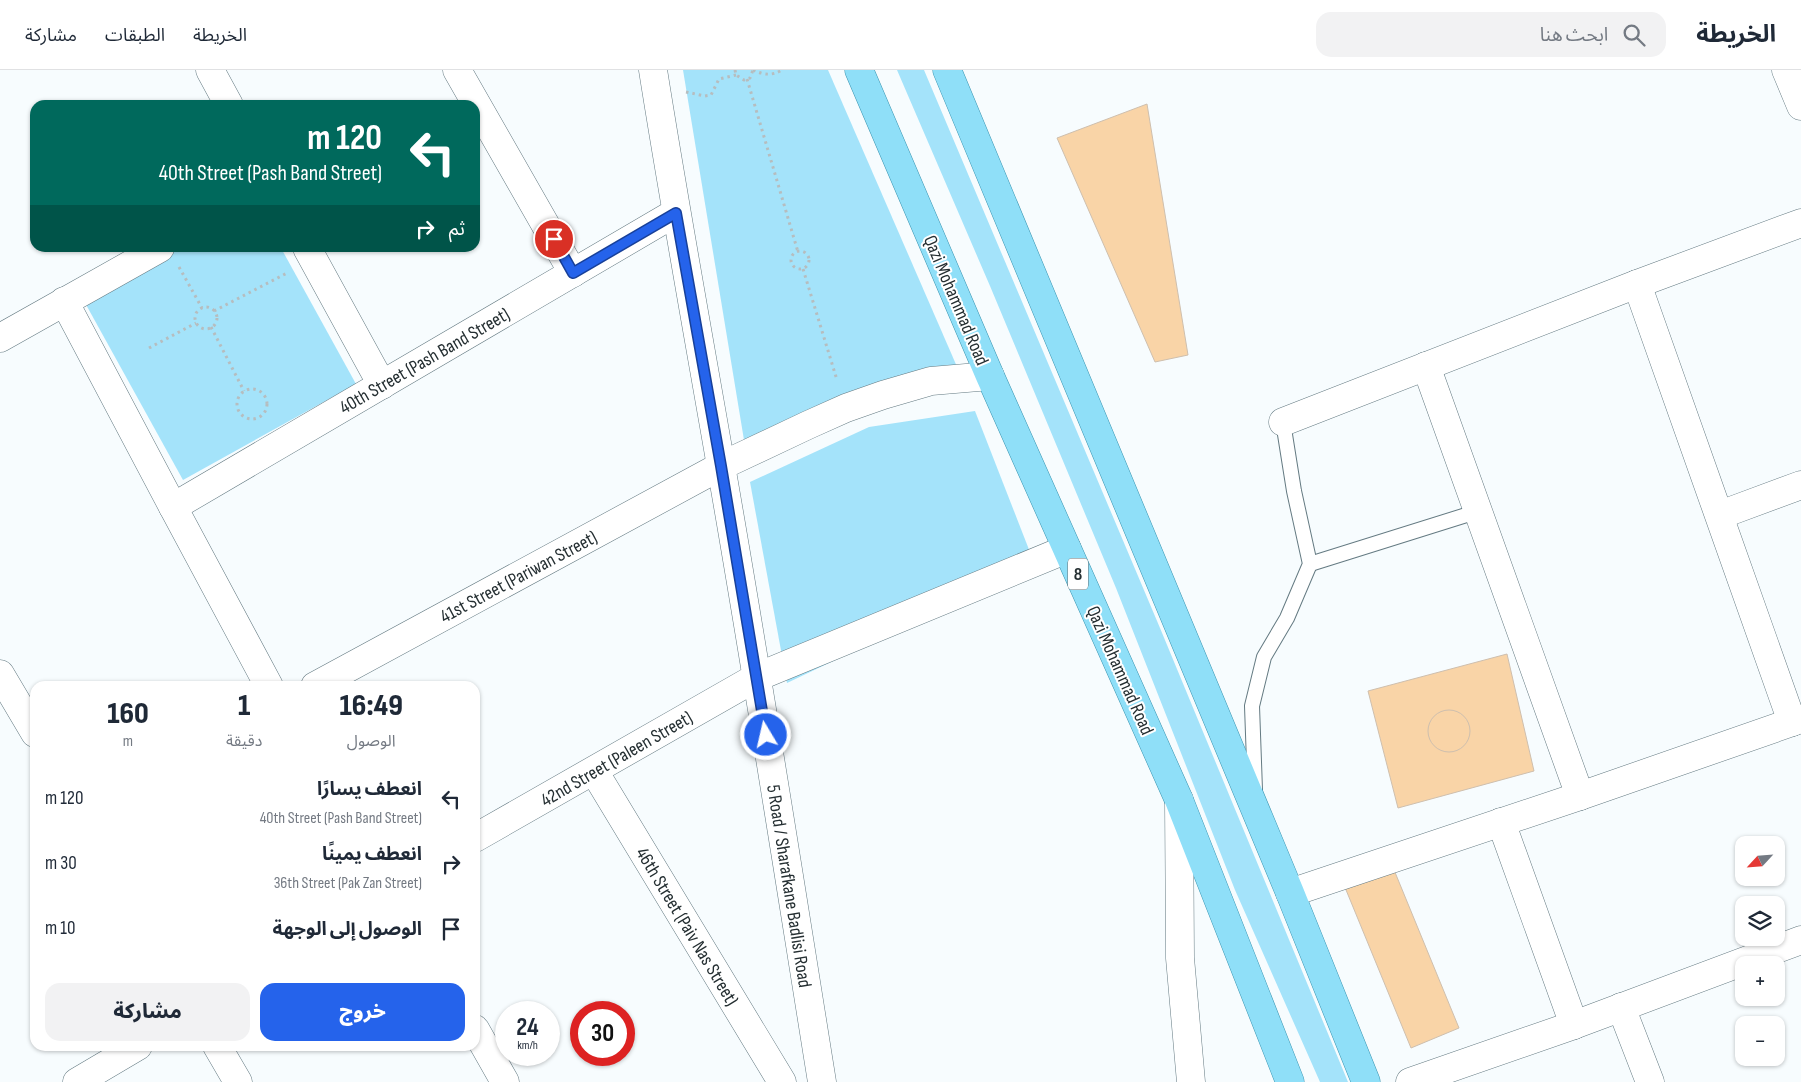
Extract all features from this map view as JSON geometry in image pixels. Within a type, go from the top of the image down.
[{"type":"main road","name":"Qazi Mohammad Road","points":[[859,70],[990,376],[1179,800],[1290,1082]]},
{"type":"main road","points":[[947,70],[1290,893],[1366,1082]]},
{"type":"street","points":[[210,70],[226,100]]},
{"type":"street","points":[[457,70],[474,100]]},
{"type":"street","points":[[1786,70],[1801,106]]},
{"type":"street","name":"5 Road / Sharafkane Badlisi Road","points":[[655,82],[757,677],[822,1082]]},
{"type":"street","points":[[480,110],[573,273]]},
{"type":"street","name":"40th Street (Pash Band Street)","points":[[172,508],[676,213]]},
{"type":"street","points":[[1283,422],[1637,284],[1801,223]]},
{"type":"street","points":[[309,252],[382,385]]},
{"type":"street","points":[[0,338],[64,301],[169,256]]},
{"type":"street","points":[[1290,893],[1796,721],[1637,284]]},
{"type":"street","points":[[64,301],[172,508],[266,681]]},
{"type":"street","points":[[1426,366],[1580,796]]},
{"type":"street","name":"41st Street (Pariwan Street)","points":[[324,681],[721,466],[846,408],[931,381],[990,376]]},
{"type":"street","points":[[1720,515],[1801,485]]},
{"type":"street","name":"42nd Street (Paleen Street)","points":[[480,835],[757,677],[1067,549]]},
{"type":"street","points":[[0,674],[30,725]]},
{"type":"street","name":"46th Street (Paiv Nas Street)","points":[[594,771],[782,1082]]},
{"type":"street","points":[[1179,800],[1180,958],[1191,1082]]},
{"type":"street","points":[[1501,822],[1574,1024]]},
{"type":"street","points":[[1410,1082],[1621,1007],[1801,940]]},
{"type":"street","points":[[1621,1007],[1650,1082]]},
{"type":"street","points":[[480,1038],[505,1082]]},
{"type":"street","points":[[77,1082],[130,1051]]},
{"type":"street","points":[[220,1051],[238,1082]]},
{"type":"lane","points":[[1256,813],[1252,706],[1264,657],[1287,618],[1310,564],[1294,491],[1283,422]]},
{"type":"lane","points":[[1310,564],[1479,511]]},
{"type":"path","points":[[735,70],[736,75],[741,79],[747,79],[751,76],[753,70],[762,74],[773,74],[782,70]]},
{"type":"path","points":[[655,82],[705,96],[711,95],[719,79],[736,75]]},
{"type":"path","points":[[747,79],[798,252]]},
{"type":"path","points":[[798,252],[805,252],[808,257],[808,266],[803,269],[797,269],[791,262],[792,256],[798,252]]},
{"type":"path","points":[[169,256],[202,308]]},
{"type":"path","points":[[803,269],[846,408]]},
{"type":"path","points":[[214,311],[287,272]]},
{"type":"path","points":[[208,308],[214,311],[216,322],[208,329],[201,328],[196,323],[195,316],[198,310],[208,308]]},
{"type":"path","points":[[149,348],[196,323]]},
{"type":"path","points":[[211,327],[244,391]]},
{"type":"path","points":[[256,390],[264,395],[266,404],[263,414],[254,419],[249,419],[241,414],[237,400],[244,391],[256,390]]},
{"type":"shaded area","points":[[683,70],[828,70],[958,369],[744,440]]},
{"type":"shaded area","points":[[897,70],[924,70],[1160,628],[1348,1082],[1320,1082],[1235,890],[1116,588],[990,286]]},
{"type":"shaded area","points":[[174,252],[283,252],[356,384],[183,480],[84,301]]},
{"type":"shaded area","points":[[975,411],[1035,565],[787,683],[750,482],[869,427]]},
{"type":"building","points":[[1147,104],[1188,355],[1155,362],[1057,138]]},
{"type":"building","points":[[1507,654],[1534,771],[1398,808],[1368,691]]},
{"type":"building","points":[[1449,710],[1464,716],[1470,731],[1464,746],[1449,752],[1434,746],[1428,731],[1434,716]]},
{"type":"building","points":[[1392,865],[1459,1028],[1411,1048],[1344,885]]},
{"type":"route","points":[[554,239],[573,273],[676,213],[766,735]]}]
